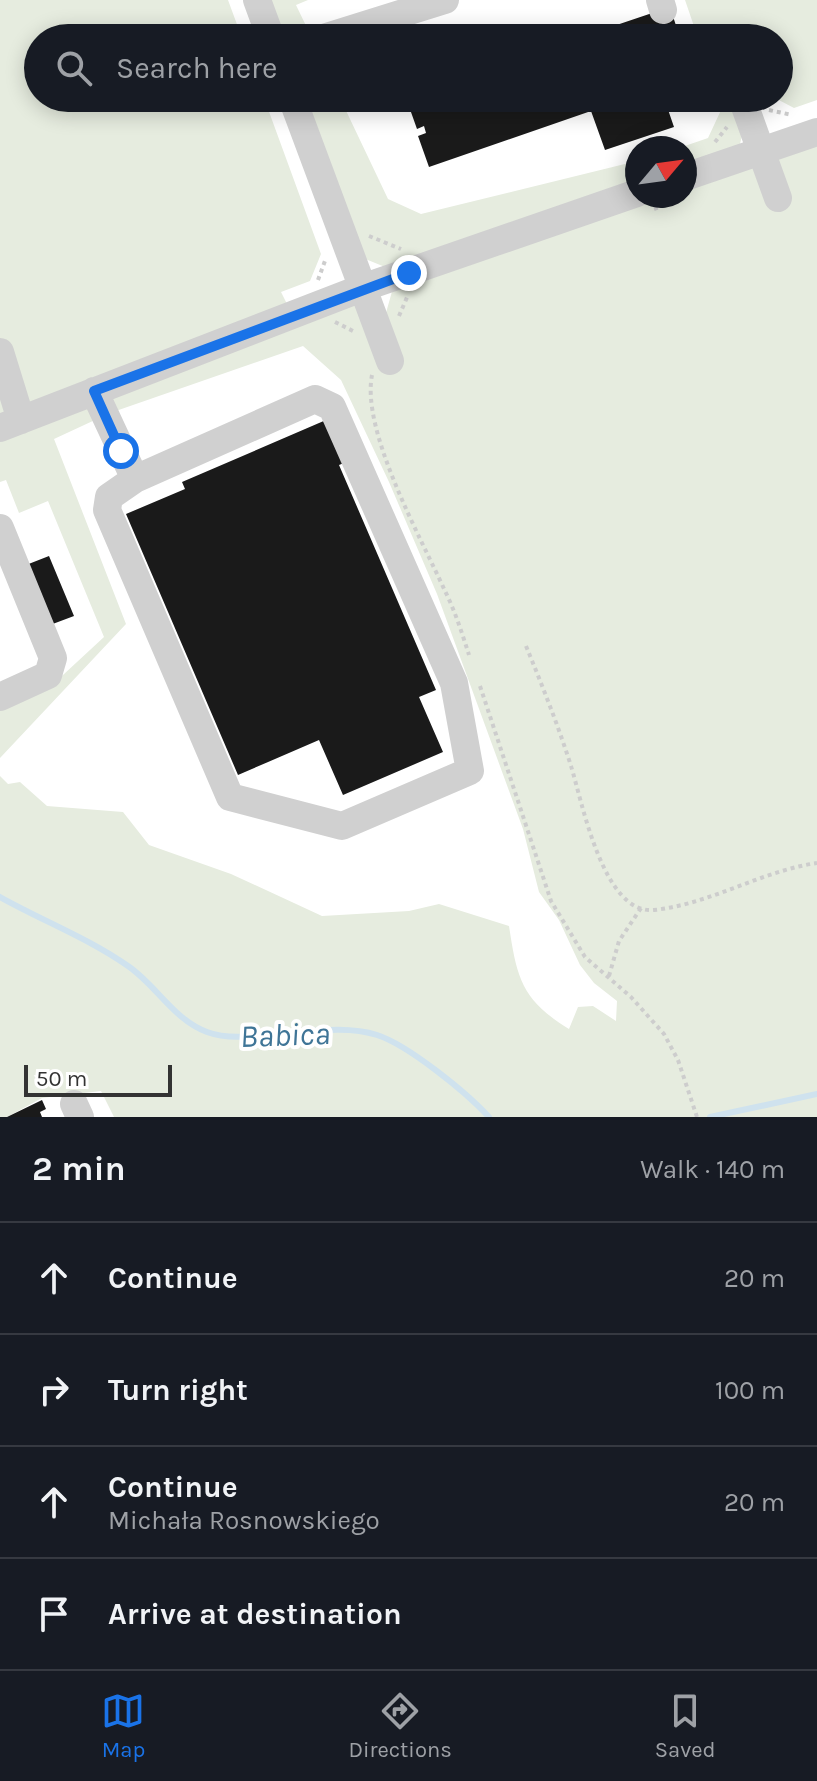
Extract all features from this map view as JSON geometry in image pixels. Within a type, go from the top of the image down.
[{"type":"street","points":[[257,0],[266,24]]},
{"type":"street","points":[[368,24],[445,0]]},
{"type":"street","points":[[297,112],[390,361]]},
{"type":"street","points":[[747,112],[778,198]]},
{"type":"street","points":[[697,181],[761,151],[817,132]]},
{"type":"street","points":[[0,352],[10,424],[362,288],[625,208]]},
{"type":"street","points":[[94,391],[135,479]]},
{"type":"street","points":[[315,399],[332,407],[362,496],[454,683],[470,771],[342,826],[230,797],[107,510],[109,497],[135,479],[315,399]]},
{"type":"street","points":[[0,528],[6,563],[53,658],[53,668],[41,680],[0,697]]},
{"type":"path","points":[[313,287],[327,261],[325,251]]},
{"type":"path","points":[[396,321],[409,294],[416,290]]},
{"type":"path","points":[[326,322],[333,321],[361,335]]},
{"type":"path","points":[[526,646],[572,768],[589,832],[616,888],[641,908],[652,910],[722,895],[766,876],[817,863]]},
{"type":"path","points":[[641,908],[619,941],[609,976],[664,1034],[678,1060],[697,1117]]},
{"type":"shaded area","points":[[0,0],[228,0],[237,24],[24,24],[24,112],[269,112],[321,254],[310,281],[281,292],[289,308],[0,417]]},
{"type":"shaded area","points":[[266,0],[308,0],[296,5],[305,24],[274,24]]},
{"type":"shaded area","points":[[685,0],[817,0],[817,100],[793,107],[793,24],[693,24]]},
{"type":"shaded area","points":[[307,112],[347,112],[388,199],[421,214],[625,164],[625,188],[385,267],[363,258]]},
{"type":"shaded area","points":[[720,112],[748,112],[740,144],[697,163],[697,142],[708,138]]},
{"type":"shaded area","points":[[817,145],[817,1117],[114,1117],[101,1091],[42,1098],[7,1117],[0,1117],[0,776],[8,784],[20,782],[47,806],[123,812],[149,845],[231,874],[322,916],[409,911],[439,904],[509,926],[519,974],[531,998],[541,1008],[569,1029],[578,1007],[593,1006],[616,1021],[617,1001],[594,983],[580,965],[559,920],[539,892],[523,829],[437,594],[341,380],[303,346],[110,413],[54,439],[126,624],[0,758],[0,708],[50,687],[104,637],[48,501],[19,513],[6,480],[0,482],[0,428],[362,288],[380,334],[393,288],[630,208],[697,208],[697,186]]},
{"type":"building","points":[[670,7],[675,24],[620,24]]},
{"type":"building","points":[[411,112],[588,112],[429,167],[418,136],[426,133],[424,126],[417,129]]},
{"type":"building","points":[[591,112],[669,112],[674,127],[647,136],[625,136],[625,143],[605,150]]},
{"type":"building","points":[[326,420],[344,463],[339,465],[436,690],[419,697],[443,752],[343,795],[319,740],[238,775],[126,514],[185,489],[182,482]]},
{"type":"building","points":[[49,556],[74,616],[50,625],[26,565]]},
{"type":"building","points":[[42,1100],[46,1109],[40,1112],[42,1117],[7,1117]]},
{"type":"waterway","name":"Babica","points":[[0,897],[113,956],[138,974],[175,1011],[207,1032],[236,1037],[319,1030],[377,1035],[436,1070],[489,1117]]},
{"type":"waterway","points":[[710,1117],[817,1094]]},
{"type":"route","points":[[121,451],[94,391],[362,288],[409,273]]}]
